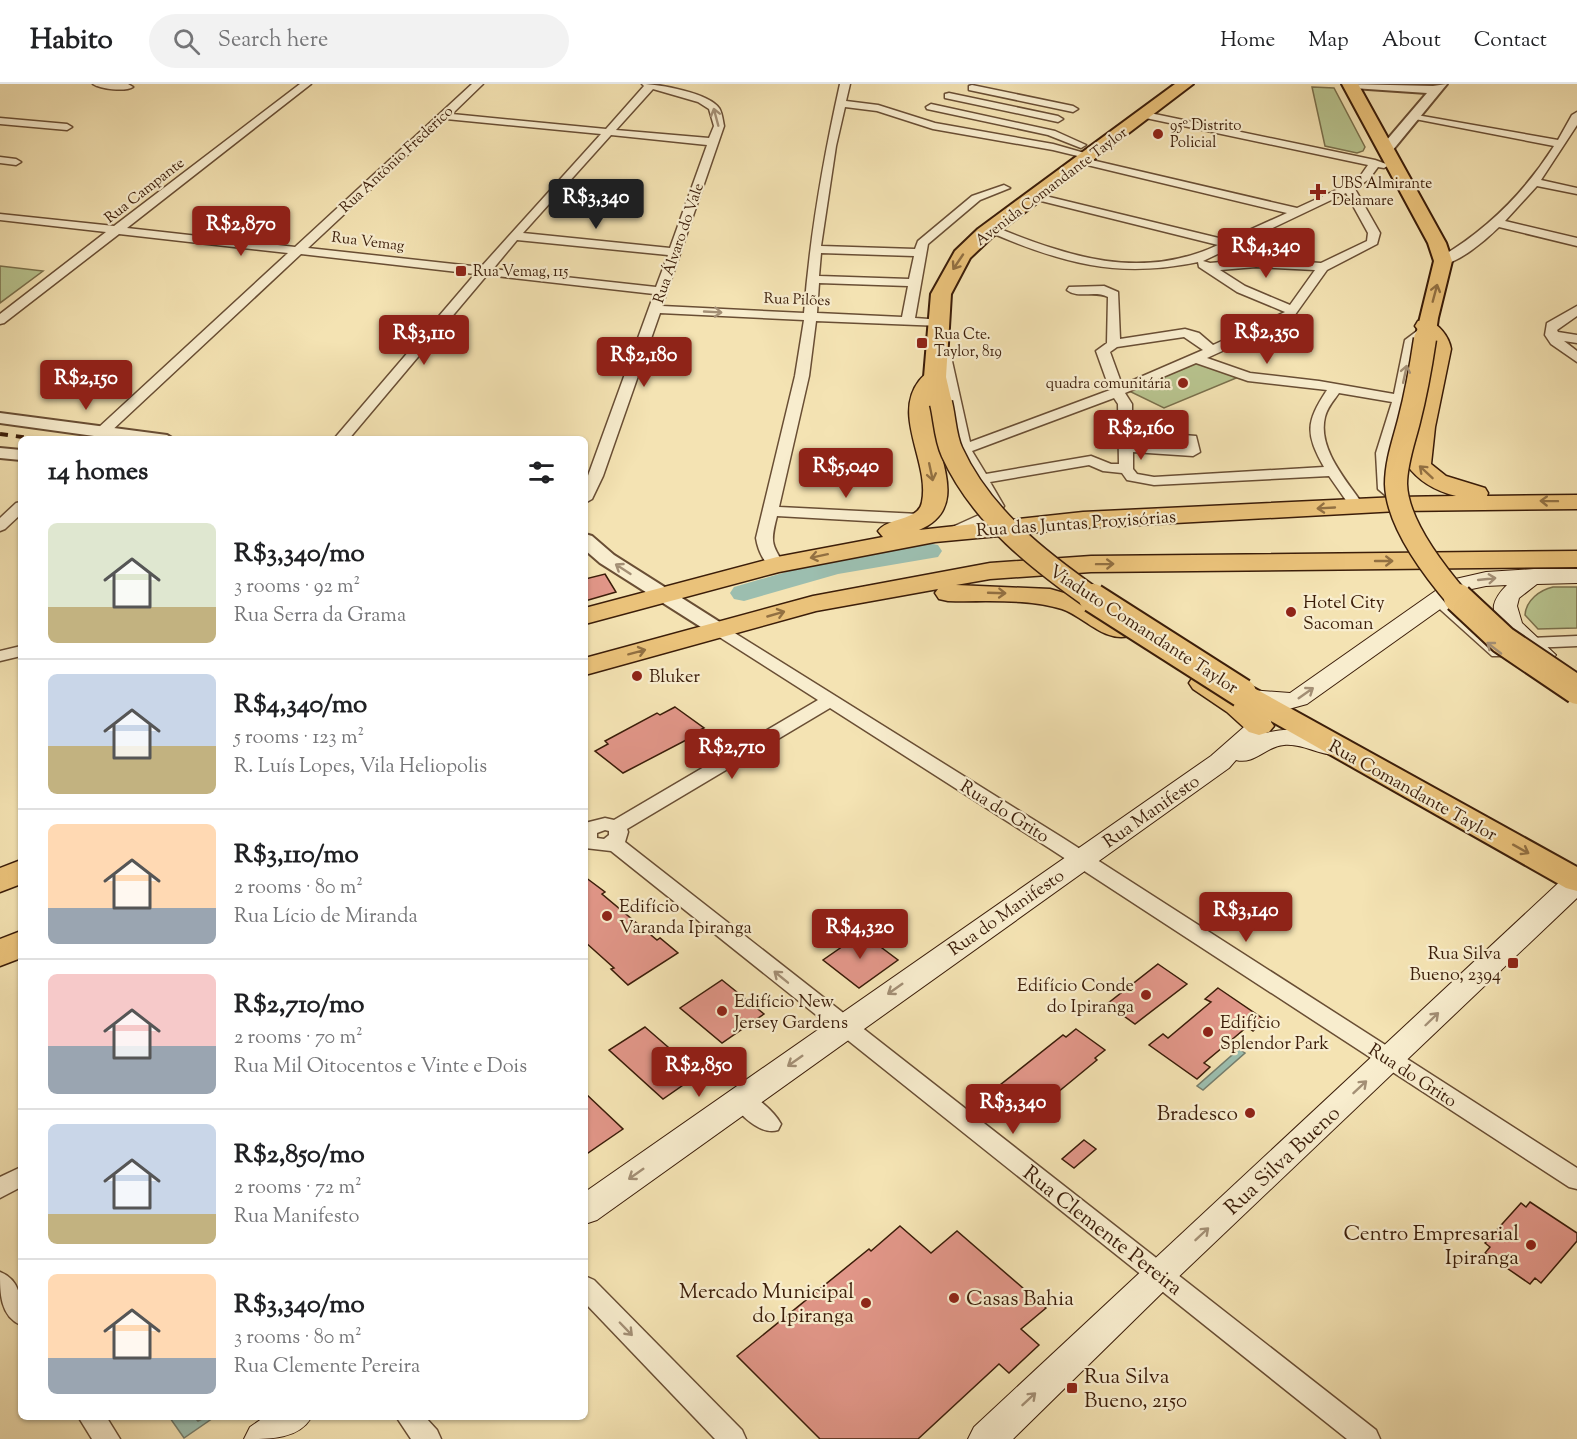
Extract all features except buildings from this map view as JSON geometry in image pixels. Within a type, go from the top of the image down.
[{"type":"highway","points":[[1426,332],[1439,341],[1440,349],[1423,427],[1419,465],[1431,477],[1453,488],[1521,501]]},
{"type":"highway","points":[[846,550],[919,519],[933,509],[935,491],[924,441],[921,399],[924,388],[935,377]]},
{"type":"highway","name":"Rua das Juntas Provisórias","points":[[588,615],[672,600],[777,565],[846,550],[953,532],[1083,520],[1357,506],[1521,501],[1577,502]]},
{"type":"highway","points":[[588,666],[713,626],[855,595],[990,571],[1091,564],[1570,558]]},
{"type":"highway","points":[[855,595],[977,592],[1030,595],[1064,601],[1094,615],[1215,690],[1259,726]]},
{"type":"highway","points":[[0,881],[18,872]]},
{"type":"highway","points":[[0,954],[18,945]]},
{"type":"main road","name":"Avenida Comandante Taylor","points":[[935,377],[941,294],[962,255],[1033,196],[1185,84]]},
{"type":"main road","points":[[1352,84],[1440,252],[1421,369],[1399,462],[1396,484],[1401,508],[1419,548],[1439,577],[1467,608],[1519,651],[1577,690]]},
{"type":"main road","name":"Viaduto Comandante Taylor","points":[[935,377],[952,451],[965,477],[991,512],[1039,559],[1092,597],[1246,695]]},
{"type":"main road","points":[[1246,695],[1285,702],[1298,699],[1459,585],[1474,581],[1535,576],[1577,576]]},
{"type":"main road","points":[[1535,576],[1514,588],[1506,597],[1503,608],[1507,619],[1530,643],[1577,675]]},
{"type":"main road","points":[[1246,695],[1257,709],[1259,726]]},
{"type":"main road","name":"Rua Comandante Taylor","points":[[1246,695],[1577,881]]},
{"type":"main road","name":"Rua Manifesto","points":[[1081,859],[1220,762],[1259,726]]},
{"type":"main road","name":"Rua Manifesto","points":[[1220,762],[1235,758],[1270,737],[1280,735],[1337,748]]},
{"type":"main road","name":"Rua do Manifesto","points":[[843,1027],[1081,859]]},
{"type":"main road","name":"Rua Silva Bueno","points":[[987,1439],[1577,881]]},
{"type":"main road","points":[[588,1208],[843,1027]]},
{"type":"main road","points":[[262,1439],[290,1420]]},
{"type":"street","points":[[98,84],[128,87]]},
{"type":"street","name":"Rua Campante","points":[[0,320],[306,84]]},
{"type":"street","name":"Rua Antônio Frederico","points":[[104,431],[478,84]]},
{"type":"street","points":[[343,436],[514,236],[650,84]]},
{"type":"street","name":"Rua Álvaro do Vale","points":[[591,481],[655,309],[659,291],[719,126],[717,114],[708,103],[683,92],[650,84]]},
{"type":"street","points":[[777,565],[763,545],[802,376],[810,316],[815,249],[831,146],[845,84]]},
{"type":"street","points":[[1352,84],[1438,87]]},
{"type":"street","points":[[965,87],[1073,109],[1043,131]]},
{"type":"street","points":[[1387,148],[1438,87]]},
{"type":"street","points":[[949,96],[1058,119]]},
{"type":"street","points":[[842,104],[878,108],[933,126],[1091,155],[1298,212]]},
{"type":"street","points":[[931,107],[1043,131],[1075,143],[1091,155]]},
{"type":"street","points":[[1145,115],[1397,167]]},
{"type":"street","points":[[1440,252],[1465,248],[1497,223],[1534,182],[1561,144],[1577,115]]},
{"type":"street","points":[[442,116],[714,142]]},
{"type":"street","points":[[0,121],[68,128]]},
{"type":"street","points":[[1374,125],[1410,121],[1561,144]]},
{"type":"street","points":[[0,160],[16,162]]},
{"type":"street","points":[[991,229],[1062,257],[1091,264],[1154,267],[1197,259],[1298,212],[1349,188],[1365,177],[1375,164]]},
{"type":"street","points":[[1534,182],[1577,191]]},
{"type":"street","points":[[908,321],[922,243],[976,198],[1004,188]]},
{"type":"street","points":[[1209,267],[1257,263],[1323,267],[1363,249],[1373,242],[1374,232],[1349,188]]},
{"type":"street","points":[[1033,196],[1228,244]]},
{"type":"street","name":"Rua Vemag","points":[[0,216],[659,291]]},
{"type":"street","points":[[1497,223],[1577,242]]},
{"type":"street","points":[[514,236],[674,252]]},
{"type":"street","points":[[1440,252],[1465,248]]},
{"type":"street","points":[[815,249],[920,254]]},
{"type":"street","points":[[1197,259],[1241,289],[1292,310]]},
{"type":"street","points":[[964,449],[1118,393],[1288,316],[1323,267]]},
{"type":"street","points":[[813,279],[915,283]]},
{"type":"street","points":[[1073,290],[1104,290],[1114,295],[1110,346]]},
{"type":"street","name":"Rua Pilões","points":[[655,309],[908,321],[937,333]]},
{"type":"street","points":[[1552,331],[1577,310]]},
{"type":"street","points":[[1552,331],[1577,339]]},
{"type":"street","points":[[1552,331],[1577,358]]},
{"type":"street","points":[[1405,504],[1389,493],[1384,484],[1383,453],[1400,399],[1411,340],[1426,332]]},
{"type":"street","points":[[937,333],[964,449],[997,506],[984,518],[953,532]]},
{"type":"street","points":[[1211,350],[1194,336],[1185,333],[1110,346],[1103,351],[1118,393],[1125,404],[1126,469],[1132,477],[1154,480],[1333,471]]},
{"type":"street","points":[[1195,358],[1248,377],[1400,399]]},
{"type":"street","points":[[1335,388],[1318,417],[1321,444],[1333,471],[1357,506]]},
{"type":"street","points":[[0,418],[139,436]]},
{"type":"street","points":[[0,453],[18,455]]},
{"type":"street","points":[[980,478],[1091,460],[1108,468],[1126,469]]},
{"type":"street","points":[[0,526],[18,509]]},
{"type":"street","points":[[772,511],[919,519]]},
{"type":"street","name":"Rua do Grito","points":[[588,543],[607,559],[1081,859],[1577,1180]]},
{"type":"street","points":[[1438,599],[1503,656],[1577,704]]},
{"type":"street","points":[[1530,643],[1577,641]]},
{"type":"street","points":[[0,656],[18,652]]},
{"type":"street","points":[[588,840],[601,846],[611,832],[830,701]]},
{"type":"street","name":"Rua Clemente Pereira","points":[[588,816],[611,832],[843,1027],[1367,1439]]},
{"type":"street","points":[[741,1099],[770,1124]]},
{"type":"street","points":[[0,1188],[18,1178]]},
{"type":"street","points":[[0,1283],[18,1310]]},
{"type":"street","points":[[588,1290],[733,1439]]},
{"type":"street","points":[[93,1420],[107,1439]]},
{"type":"street","points":[[412,1420],[428,1439]]},
{"type":"green space","points":[[1312,87],[1334,88],[1365,147],[1363,151],[1357,153],[1325,146]]},
{"type":"green space","points":[[0,266],[43,271],[0,303]]},
{"type":"green space","name":"quadra comunitária","points":[[1195,358],[1241,376],[1164,408],[1127,390]]},
{"type":"green space","points":[[1553,587],[1577,587],[1577,628],[1538,629],[1525,615],[1534,596]]},
{"type":"shaded area","points":[[1239,1049],[1245,1053],[1203,1090],[1197,1086]]},
{"type":"shaded area","points":[[171,1420],[210,1420],[184,1438]]},
{"type":"waterway","points":[[744,593],[834,566],[928,551]]},
{"type":"railway","points":[[0,434],[18,436]]},
{"type":"place","name":"95º Distrito Policial","points":[[1158,134]]},
{"type":"place","name":"UBS Almirante Delamare","points":[[1318,192]]},
{"type":"place","name":"Rua Vemag, 115","points":[[461,271]]},
{"type":"place","name":"Rua Cte. Taylor, 819","points":[[922,343]]},
{"type":"place","name":"quadra comunitária","points":[[1183,383]]},
{"type":"place","name":"Hotel City Sacoman","points":[[1291,612]]},
{"type":"place","name":"Bluker","points":[[637,676]]},
{"type":"place","name":"Edifício Varanda Ipiranga","points":[[607,916]]},
{"type":"place","name":"Rua Silva Bueno, 2394","points":[[1513,963]]},
{"type":"place","name":"Edifício Conde do Ipiranga","points":[[1146,995]]},
{"type":"place","name":"Edifício New Jersey Gardens","points":[[722,1011]]},
{"type":"place","name":"Edifício Splendor Park","points":[[1208,1032]]},
{"type":"place","name":"Bradesco","points":[[1250,1113]]},
{"type":"place","name":"Centro Empresarial Ipiranga","points":[[1531,1245]]},
{"type":"place","name":"Casas Bahia","points":[[954,1298]]},
{"type":"place","name":"Mercado Municipal do Ipiranga","points":[[866,1303]]},
{"type":"place","name":"Rua Silva Bueno, 2150","points":[[1072,1388]]}]
